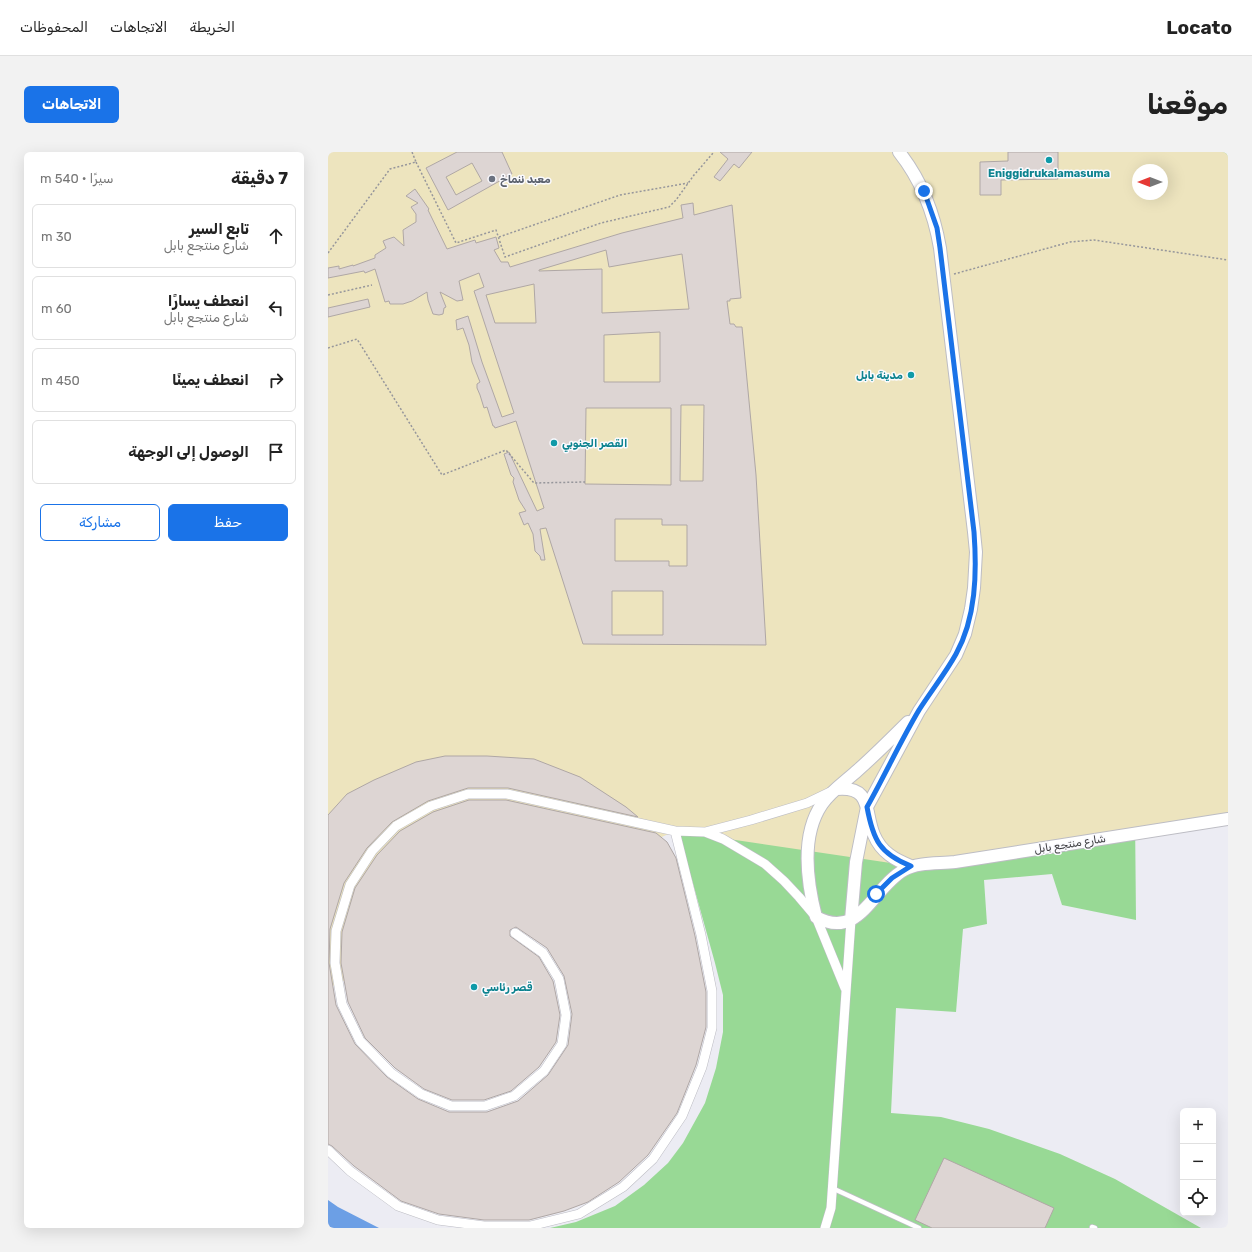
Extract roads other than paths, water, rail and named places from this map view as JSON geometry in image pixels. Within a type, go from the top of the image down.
[{"type":"street","points":[[825,1228],[831,1208],[856,862],[867,807],[919,711],[961,645],[971,608],[975,575],[974,532],[937,228],[927,200],[917,179],[899,152]]},
{"type":"street","points":[[847,993],[816,917],[808,880],[808,847],[812,829],[822,804],[878,752],[919,711]]},
{"type":"street","points":[[516,933],[543,953],[559,979],[566,1015],[562,1044],[548,1066],[514,1096],[485,1106],[451,1106],[421,1094],[403,1082],[391,1073],[360,1041],[342,1004],[335,963],[336,932],[350,885],[372,851],[396,826],[431,806],[468,794],[507,794],[675,831],[705,832],[788,809],[807,803],[837,789],[848,788],[857,792],[864,798],[874,835],[880,846],[890,856],[911,866]]},
{"type":"street","name":"شارع منتجع بابل","points":[[851,920],[861,913],[884,885],[911,866],[955,862],[1228,819]]},
{"type":"street","points":[[328,1150],[350,1171],[398,1206],[438,1220],[484,1226],[533,1227],[579,1214],[623,1187],[653,1159],[682,1116],[702,1067],[712,1028],[712,991],[701,935],[675,831]]},
{"type":"street","points":[[705,832],[730,843],[765,864],[784,881],[816,917],[835,923],[851,920]]},
{"type":"lane","points":[[832,1188],[919,1228]]},
{"type":"water","points":[[328,1200],[338,1207],[379,1228],[328,1228]]},
{"type":"place","name":"Eniggidrukalamasuma","points":[[1049,160]]},
{"type":"place","name":"معبد ننماخ","points":[[492,179]]},
{"type":"place","name":"مدينة بابل","points":[[911,375]]},
{"type":"place","name":"القصر الجنوبي","points":[[554,443]]},
{"type":"place","name":"قصر رئاسي","points":[[474,987]]}]
